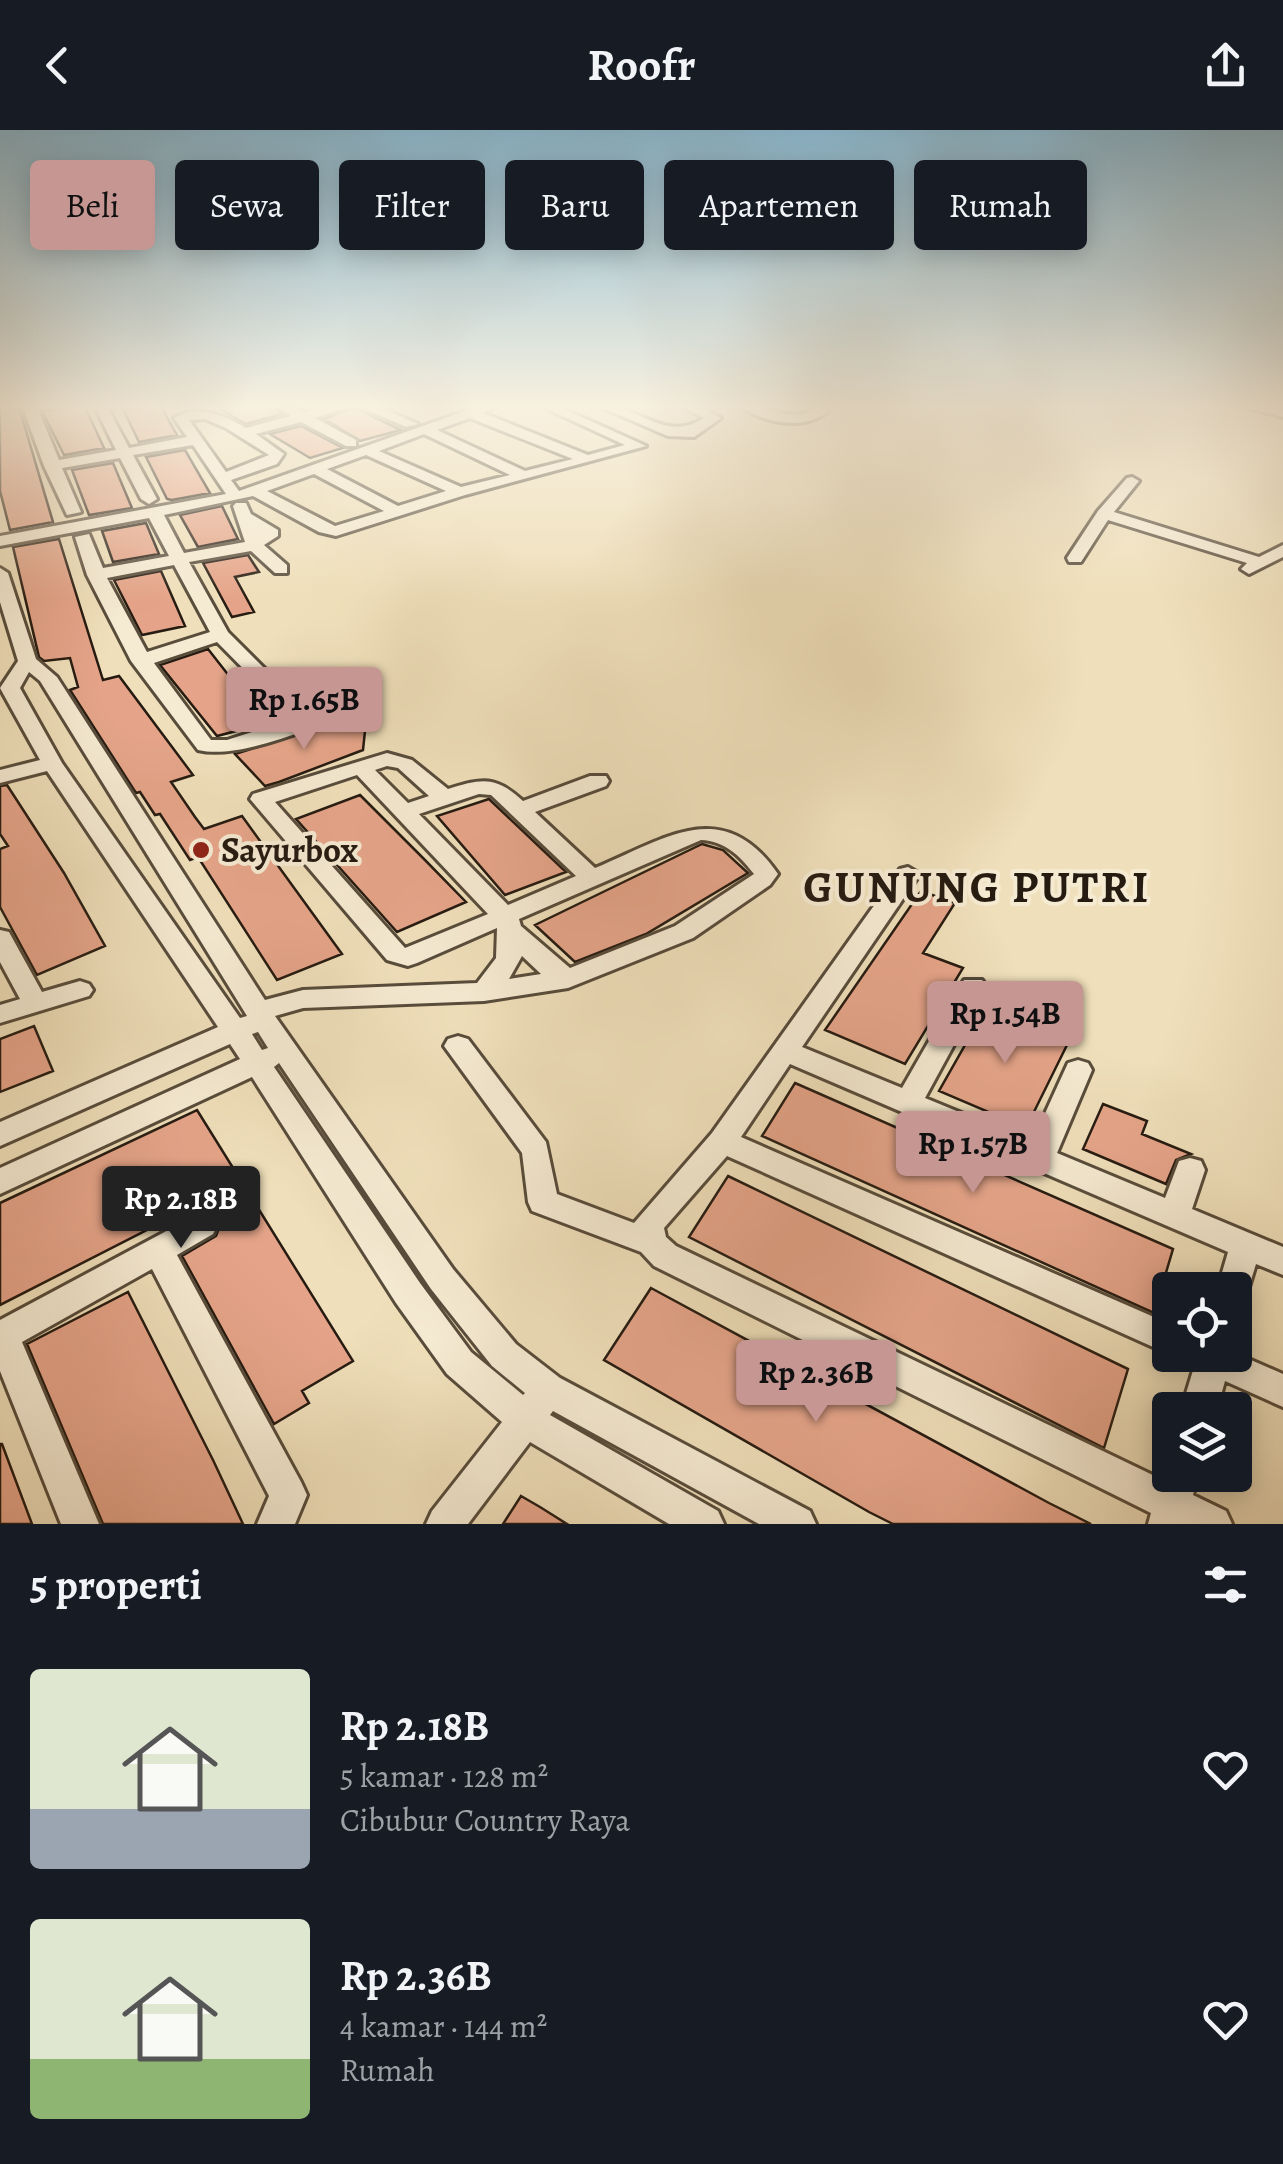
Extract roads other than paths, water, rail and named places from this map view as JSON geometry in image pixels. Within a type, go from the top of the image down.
[{"type":"street","points":[[53,470],[72,512]]},
{"type":"street","points":[[134,470],[220,636],[306,720]]},
{"type":"street","points":[[95,575],[254,545],[272,531],[240,506],[216,470]]},
{"type":"street","points":[[222,478],[243,470]]},
{"type":"street","points":[[0,541],[152,505],[240,506],[255,490],[313,470]]},
{"type":"street","points":[[318,470],[399,513]]},
{"type":"street","points":[[411,470],[460,492]]},
{"type":"street","points":[[511,470],[522,475]]},
{"type":"street","points":[[255,490],[329,531],[340,531],[542,470]]},
{"type":"street","points":[[1075,558],[1132,480]]},
{"type":"street","points":[[1104,514],[1258,562]]},
{"type":"street","points":[[83,537],[95,575],[140,660],[205,746],[229,746],[346,709]]},
{"type":"street","points":[[254,545],[281,569]]},
{"type":"street","points":[[1242,574],[1283,550]]},
{"type":"street","points":[[0,574],[26,662],[47,676],[253,1020],[408,1293],[460,1364],[526,1420],[705,1524]]},
{"type":"street","points":[[140,660],[220,636]]},
{"type":"street","points":[[26,662],[10,688],[52,763],[253,1020]]},
{"type":"street","points":[[0,1135],[302,1000],[484,992],[568,979],[684,932],[766,874],[750,850],[714,833],[692,834],[592,878],[509,925],[412,957],[396,954],[261,800],[386,759],[400,762],[442,796]]},
{"type":"street","points":[[0,778],[52,763]]},
{"type":"street","points":[[360,766],[551,969],[568,979]]},
{"type":"street","points":[[520,810],[598,782]]},
{"type":"street","points":[[405,811],[442,796],[490,787],[500,790],[592,878]]},
{"type":"street","points":[[652,1243],[648,1225],[722,1141],[908,874]]},
{"type":"street","points":[[484,992],[510,957],[509,925]]},
{"type":"street","points":[[0,938],[34,1001]]},
{"type":"street","points":[[908,1102],[973,986]]},
{"type":"street","points":[[0,1014],[80,990]]},
{"type":"street","points":[[458,1046],[536,1150],[543,1202],[652,1243],[665,1256],[1173,1501],[1213,1524]]},
{"type":"street","points":[[785,1050],[1283,1260]]},
{"type":"street","points":[[0,1182],[271,1057]]},
{"type":"street","points":[[271,1057],[504,1355],[548,1390],[797,1524]]},
{"type":"street","points":[[1040,1158],[1078,1070]]},
{"type":"street","points":[[722,1141],[1152,1332]]},
{"type":"street","points":[[1175,1214],[1190,1170]]},
{"type":"street","points":[[80,1524],[2,1337],[202,1225]]},
{"type":"street","points":[[1238,1272],[1246,1244]]},
{"type":"street","points":[[158,1250],[288,1495],[276,1524]]},
{"type":"street","points":[[1243,1372],[1283,1390]]},
{"type":"street","points":[[445,1524],[548,1390]]},
{"type":"place","name":"Sayurbox","points":[[201,850]]},
{"type":"district","name":"GUNUNG PUTRI","points":[[977,886]]}]
